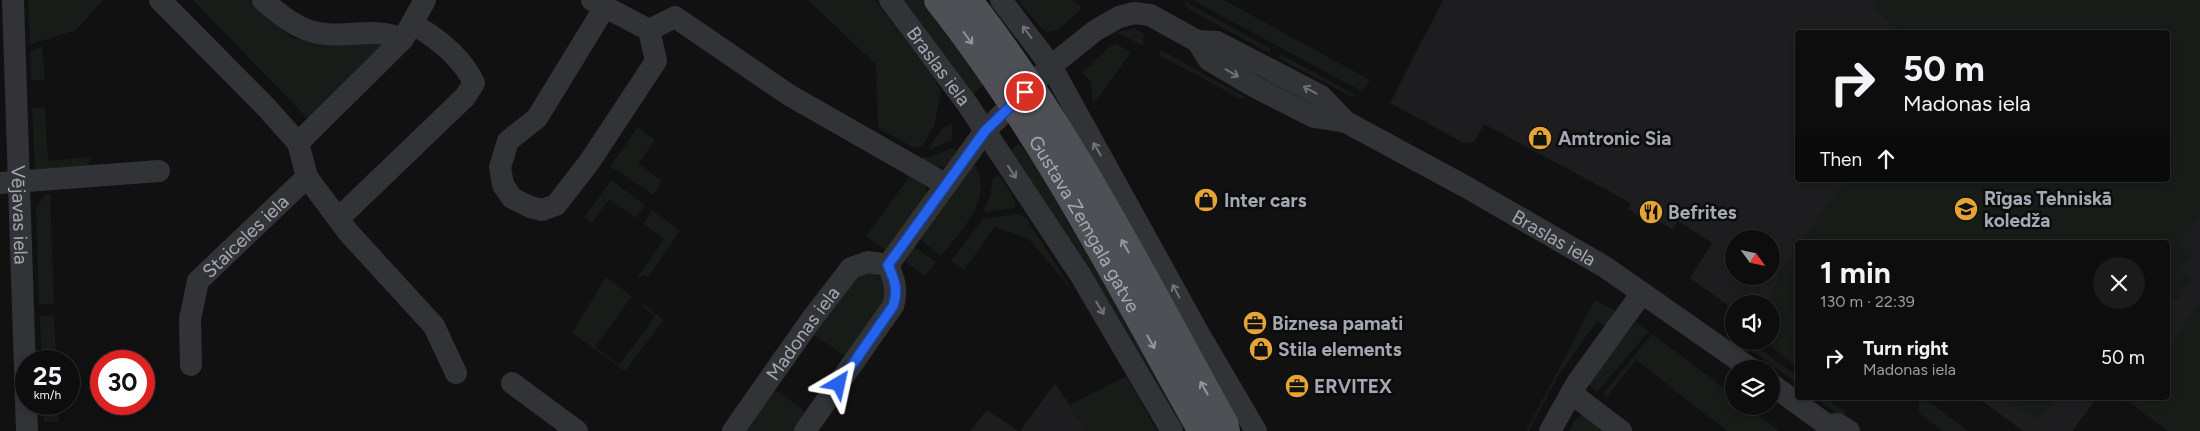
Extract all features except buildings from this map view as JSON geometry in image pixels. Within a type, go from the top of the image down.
[{"type":"main road","name":"Gustava Zemgala gatve","points":[[938,0],[968,38],[1034,135],[1202,431]]},
{"type":"main road","name":"Gustava Zemgala gatve","points":[[968,0],[1025,78],[1069,145],[1219,415],[1226,431]]},
{"type":"street","name":"Vējavas iela","points":[[13,0],[7,61],[9,182],[27,431]]},
{"type":"street","points":[[160,0],[266,107],[298,143],[307,177],[348,232],[434,326],[456,373]]},
{"type":"street","points":[[263,0],[300,26],[319,34],[428,32],[466,66],[474,83],[465,97],[339,218]]},
{"type":"street","points":[[298,143],[408,32],[425,0]]},
{"type":"street","name":"Braslas iela","points":[[890,0],[985,131],[1051,66],[1096,30],[1119,18],[1134,14],[1157,18],[1198,40],[1217,42],[1321,96],[1346,122],[1604,267],[1738,360]]},
{"type":"street","points":[[1001,0],[1051,66],[1075,112],[1129,204],[1199,334],[1256,431]]},
{"type":"street","points":[[598,3],[649,30],[656,61],[590,160],[556,205],[542,210],[530,208],[512,198],[503,185],[500,167],[508,141],[537,118],[598,3]]},
{"type":"street","points":[[649,30],[674,17],[789,94],[945,184]]},
{"type":"street","points":[[805,431],[893,306],[896,297],[896,286],[888,265],[985,131]]},
{"type":"street","name":"Gustava Zemgala gatve","points":[[985,131],[1081,276],[1172,431]]},
{"type":"street","points":[[9,182],[159,171]]},
{"type":"street","name":"Staiceles iela","points":[[191,365],[190,320],[198,281],[307,177]]},
{"type":"street","name":"Madonas iela","points":[[733,431],[811,320],[852,268],[868,262],[888,265]]},
{"type":"street","points":[[1550,431],[1571,392],[1642,293]]},
{"type":"street","points":[[512,383],[577,431]]},
{"type":"street","points":[[1780,391],[1826,429],[1838,424],[1848,431]]},
{"type":"street","points":[[1571,392],[1621,431]]},
{"type":"shaded area","points":[[28,0],[103,0],[76,30],[32,44],[30,42]]},
{"type":"shaded area","points":[[193,0],[249,0],[293,39],[383,38],[386,41],[311,122]]},
{"type":"shaded area","points":[[808,0],[875,0],[932,75],[941,91],[934,127],[922,146],[914,148],[878,128],[876,65]]},
{"type":"shaded area","points":[[904,0],[923,0],[946,28],[983,85],[973,95]]},
{"type":"shaded area","points":[[1018,0],[1071,0],[1080,5],[1081,9],[1058,30],[1047,32],[1040,27]]},
{"type":"shaded area","points":[[1182,0],[1271,49],[1269,53],[1190,10]]},
{"type":"shaded area","points":[[1192,0],[1224,0],[1370,80],[1364,89],[1359,90]]},
{"type":"shaded area","points":[[1443,0],[2200,0],[2200,431],[2168,431],[2126,400],[2170,400],[2170,240],[1795,240],[1795,354],[1780,323],[1780,295],[1725,295],[1725,303],[1690,278],[1712,243],[1678,221],[1672,229],[1645,212],[1642,218],[1628,209],[1631,203],[1484,124],[1474,142],[1464,143],[1390,103]]},
{"type":"shaded area","name":"Rīgas Tehniskā koledža","points":[[1876,0],[2200,0],[2200,215],[2180,242],[2193,252],[2180,270],[2192,280],[2177,301],[2170,296],[2170,240],[1802,240],[1844,182],[2170,182],[2170,30],[1899,30],[1872,6]]},
{"type":"shaded area","points":[[1135,28],[1144,34],[1143,46],[1116,32]]},
{"type":"shaded area","points":[[1116,44],[1131,52],[1093,105],[1091,82],[1082,73],[1110,46]]},
{"type":"shaded area","points":[[42,47],[45,80],[31,80],[30,51]]},
{"type":"shaded area","points":[[1161,51],[1245,97],[1243,100],[1159,55]]},
{"type":"shaded area","points":[[1280,54],[1356,95],[1350,96],[1278,58]]},
{"type":"shaded area","points":[[32,108],[45,108],[48,161],[91,157],[88,168],[35,170]]},
{"type":"shaded area","points":[[953,123],[951,140],[930,150],[929,147],[943,127]]},
{"type":"shaded area","points":[[638,127],[655,140],[638,164],[662,181],[653,195],[610,167]]},
{"type":"shaded area","points":[[1019,143],[1037,168],[1189,431],[1185,431],[1110,303],[1009,152]]},
{"type":"shaded area","points":[[952,148],[957,151],[949,162],[942,167],[921,159],[923,156],[928,158]]},
{"type":"shaded area","points":[[973,163],[979,175],[981,188],[979,200],[966,224],[941,256],[918,238]]},
{"type":"shaded area","points":[[912,173],[925,182],[927,195],[887,249],[884,249],[866,236]]},
{"type":"shaded area","points":[[997,176],[1002,178],[1016,203],[1015,208],[987,212],[984,210],[990,196],[993,178]]},
{"type":"shaded area","points":[[611,180],[645,205],[636,218],[609,199],[592,223],[584,217]]},
{"type":"shaded area","points":[[45,194],[50,194],[54,304],[39,305],[36,209]]},
{"type":"shaded area","points":[[652,210],[680,231],[648,277],[645,275],[637,278],[664,239],[643,224]]},
{"type":"shaded area","points":[[1018,214],[1026,218],[1075,294],[1029,239],[995,227],[964,270],[951,261],[983,219]]},
{"type":"shaded area","points":[[913,246],[936,262],[925,276],[908,264],[905,258]]},
{"type":"shaded area","points":[[1795,251],[1795,365],[1775,350],[1780,350],[1780,295],[1773,295],[1776,285],[1780,285],[1780,273]]},
{"type":"shaded area","points":[[867,270],[884,280],[888,288],[889,299],[846,357],[812,334],[854,275]]},
{"type":"shaded area","points":[[606,277],[632,296],[595,347],[619,365],[655,316],[642,306],[643,304],[664,320],[625,371],[572,333]]},
{"type":"shaded area","points":[[1595,300],[1620,313],[1609,328],[1597,321],[1558,376],[1529,431],[1526,431]]},
{"type":"shaded area","points":[[2200,301],[2200,431],[2168,431],[2126,400],[2170,400],[2170,346]]},
{"type":"shaded area","points":[[54,315],[56,350],[41,350],[40,316]]},
{"type":"shaded area","points":[[1636,322],[1649,331],[1597,392],[1589,385],[1590,380]]},
{"type":"shaded area","points":[[1652,334],[1725,389],[1725,415],[1759,415],[1779,431],[1727,431],[1636,360],[1607,397],[1603,394]]},
{"type":"shaded area","points":[[1752,350],[1762,350],[1775,360],[1765,360]]},
{"type":"shaded area","points":[[1780,363],[1795,375],[1795,382],[1780,371]]},
{"type":"shaded area","points":[[1124,377],[1128,379],[1157,431],[1086,431],[1069,405]]},
{"type":"shaded area","points":[[1055,383],[1086,431],[1020,431]]},
{"type":"shaded area","points":[[777,391],[801,408],[806,414],[794,431],[743,431],[771,392]]},
{"type":"shaded area","points":[[1819,400],[1829,400],[1846,412],[1842,417]]},
{"type":"shaded area","points":[[1920,400],[1927,400],[1969,431],[1942,431],[1918,412]]},
{"type":"shaded area","points":[[1981,400],[2095,400],[2072,431],[2023,431]]},
{"type":"shaded area","points":[[2009,400],[2055,400],[2039,421]]},
{"type":"shaded area","points":[[987,410],[1018,431],[970,431]]},
{"type":"shaded area","points":[[44,415],[58,415],[58,422],[44,422]]},
{"type":"shaded area","points":[[1587,415],[1606,431],[1569,431],[1577,417]]},
{"type":"place","name":"Amtronic Sia","points":[[1540,138]]},
{"type":"place","name":"Inter cars","points":[[1206,200]]},
{"type":"place","name":"Rīgas Tehniskā koledža","points":[[1966,209]]},
{"type":"place","name":"Befrites","points":[[1651,212]]},
{"type":"place","name":"Biznesa pamati","points":[[1255,323]]},
{"type":"place","name":"Stila elements","points":[[1261,349]]},
{"type":"place","name":"ERVITEX","points":[[1297,386]]},
{"type":"route","points":[[839,384],[893,306],[896,297],[896,286],[888,265],[985,131],[1025,92]]}]
